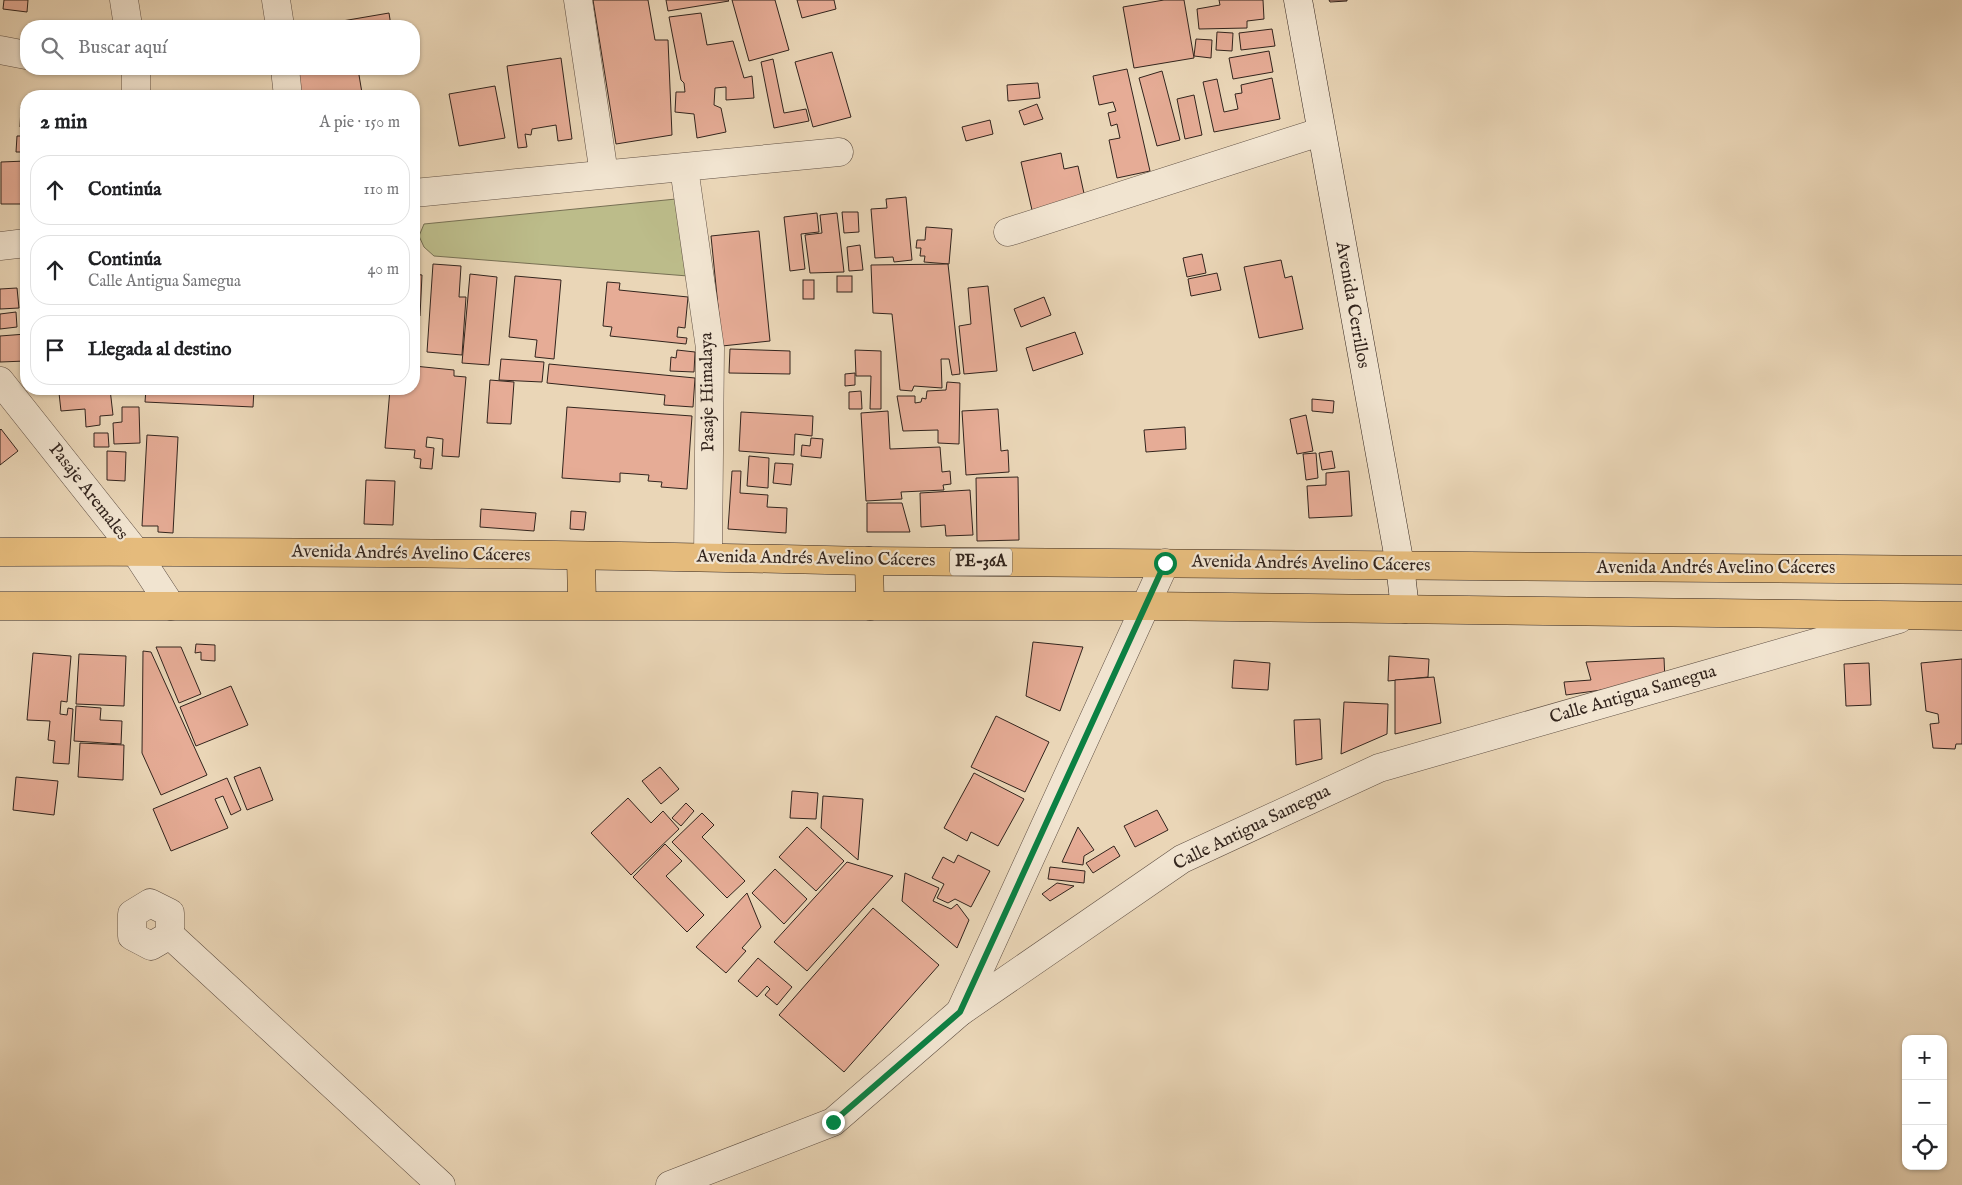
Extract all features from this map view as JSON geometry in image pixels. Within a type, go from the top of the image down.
[{"type":"highway","name":"Avenida Andrés Avelino Cáceres","points":[[0,552],[135,551],[708,557],[869,561],[1962,570]]},
{"type":"highway","points":[[581,556],[582,605]]},
{"type":"highway","points":[[869,561],[870,606]]},
{"type":"highway","points":[[0,606],[1145,606],[1962,616]]},
{"type":"street","points":[[124,0],[127,20]]},
{"type":"street","points":[[276,0],[279,20]]},
{"type":"street","points":[[578,0],[604,174]]},
{"type":"street","name":"Avenida Cerrillos","points":[[1298,0],[1320,132],[1400,566],[1405,610]]},
{"type":"street","points":[[0,50],[20,53]]},
{"type":"street","points":[[286,75],[287,90]]},
{"type":"street","points":[[1008,232],[1320,132]]},
{"type":"street","points":[[420,192],[839,152]]},
{"type":"street","name":"Pasaje Himalaya","points":[[684,168],[710,348],[708,557]]},
{"type":"street","points":[[0,246],[20,244]]},
{"type":"street","name":"Pasaje Aremales","points":[[0,380],[135,551],[171,606]]},
{"type":"street","points":[[960,1012],[1165,563]]},
{"type":"street","name":"Calle Antigua Samegua","points":[[670,1185],[833,1122],[960,1012],[1182,859],[1380,768],[1906,616]]},
{"type":"street","points":[[170,935],[441,1185]]},
{"type":"green space","points":[[676,199],[688,276],[434,256],[424,247],[420,238],[424,224]]},
{"type":"building","points":[[4,0],[28,0],[27,12],[3,9]]},
{"type":"building","points":[[593,0],[648,0],[655,40],[668,40],[672,135],[616,144]]},
{"type":"building","points":[[666,0],[728,0],[729,1],[668,11]]},
{"type":"building","points":[[732,0],[775,0],[789,50],[749,61]]},
{"type":"building","points":[[797,0],[834,0],[836,9],[802,18]]},
{"type":"building","points":[[1164,0],[1184,0],[1194,58],[1134,68],[1123,7]]},
{"type":"building","points":[[1219,0],[1263,0],[1264,19],[1247,21],[1247,28],[1199,29],[1197,9],[1220,5]]},
{"type":"building","points":[[1329,0],[1347,0],[1347,1],[1330,2]]},
{"type":"building","points":[[389,13],[390,20],[348,20]]},
{"type":"building","points":[[701,13],[707,45],[733,41],[744,78],[752,76],[754,98],[726,100],[726,87],[715,88],[714,105],[721,108],[726,132],[697,138],[694,114],[675,112],[676,92],[685,92],[669,17]]},
{"type":"building","points":[[1272,29],[1275,46],[1241,50],[1239,33]]},
{"type":"building","points":[[1217,32],[1233,33],[1232,51],[1216,50]]},
{"type":"building","points":[[1196,39],[1212,40],[1211,58],[1194,56]]},
{"type":"building","points":[[1269,51],[1273,72],[1233,79],[1229,58]]},
{"type":"building","points":[[832,52],[851,117],[813,127],[795,62]]},
{"type":"building","points":[[561,58],[572,139],[558,141],[556,125],[532,129],[531,135],[525,134],[527,147],[518,148],[507,66]]},
{"type":"building","points":[[773,59],[784,113],[806,109],[809,121],[774,128],[761,62]]},
{"type":"building","points":[[1127,69],[1150,171],[1117,178],[1109,140],[1120,138],[1117,124],[1111,126],[1108,113],[1116,111],[1113,102],[1099,105],[1093,76]]},
{"type":"building","points":[[1162,71],[1180,140],[1157,146],[1139,78]]},
{"type":"building","points":[[294,75],[359,75],[362,90],[296,90]]},
{"type":"building","points":[[1272,78],[1280,119],[1214,132],[1203,82],[1217,79],[1224,112],[1238,109],[1235,94],[1242,93],[1241,85]]},
{"type":"building","points":[[1038,83],[1040,98],[1008,101],[1007,85]]},
{"type":"building","points":[[495,86],[505,138],[459,146],[449,94]]},
{"type":"building","points":[[1194,95],[1202,135],[1185,139],[1177,99]]},
{"type":"building","points":[[1037,104],[1043,119],[1024,125],[1019,111]]},
{"type":"building","points":[[990,120],[993,134],[966,141],[962,127]]},
{"type":"building","points":[[17,136],[20,136],[20,152],[16,152]]},
{"type":"building","points":[[1061,153],[1064,169],[1078,166],[1085,198],[1032,210],[1021,162]]},
{"type":"building","points":[[20,161],[20,204],[1,204],[1,162]]},
{"type":"building","points":[[906,197],[912,260],[894,262],[893,257],[875,258],[871,209],[887,208],[886,199]]},
{"type":"building","points":[[842,212],[858,212],[859,232],[844,233]]},
{"type":"building","points":[[817,213],[819,232],[801,234],[805,269],[790,271],[784,217]]},
{"type":"building","points":[[837,213],[844,272],[810,273],[805,235],[822,233],[820,215]]},
{"type":"building","points":[[926,227],[952,229],[949,264],[924,262],[925,256],[920,256],[921,248],[916,248],[917,240],[925,240]]},
{"type":"building","points":[[759,231],[770,341],[722,346],[711,236]]},
{"type":"building","points":[[860,245],[863,270],[849,271],[847,247]]},
{"type":"building","points":[[1202,254],[1206,273],[1187,277],[1183,258]]},
{"type":"building","points":[[1281,260],[1285,278],[1292,276],[1303,329],[1259,338],[1244,267]]},
{"type":"building","points":[[433,264],[461,266],[459,297],[466,297],[462,355],[427,352]]},
{"type":"building","points":[[948,264],[960,374],[952,375],[949,359],[941,359],[942,388],[914,386],[912,391],[900,390],[892,314],[873,313],[871,265]]},
{"type":"building","points":[[1217,273],[1221,290],[1191,296],[1188,279]]},
{"type":"building","points":[[470,274],[497,277],[489,365],[462,363]]},
{"type":"building","points":[[420,275],[422,275],[420,316]]},
{"type":"building","points":[[515,276],[561,280],[554,359],[535,357],[537,340],[509,337]]},
{"type":"building","points":[[837,276],[852,276],[852,292],[837,292]]},
{"type":"building","points":[[803,280],[814,280],[814,299],[803,299]]},
{"type":"building","points":[[607,282],[620,283],[619,290],[688,297],[685,328],[678,327],[677,337],[687,338],[686,344],[610,336],[612,327],[603,326]]},
{"type":"building","points":[[988,286],[997,371],[964,374],[959,326],[971,324],[968,288]]},
{"type":"building","points":[[17,288],[19,308],[0,309],[0,289]]},
{"type":"building","points":[[1044,297],[1051,315],[1021,327],[1014,309]]},
{"type":"building","points":[[16,312],[17,327],[0,329],[0,314]]},
{"type":"building","points":[[1075,332],[1083,354],[1033,371],[1026,348]]},
{"type":"building","points":[[20,334],[20,361],[0,362],[0,336]]},
{"type":"building","points":[[730,349],[790,351],[790,374],[729,373]]},
{"type":"building","points":[[677,350],[695,352],[694,372],[670,371],[671,357],[676,358]]},
{"type":"building","points":[[855,350],[881,351],[881,409],[870,409],[871,376],[856,376]]},
{"type":"building","points":[[501,359],[544,362],[542,382],[499,380]]},
{"type":"building","points":[[549,364],[695,378],[693,407],[664,405],[665,395],[547,383]]},
{"type":"building","points":[[420,367],[454,370],[454,376],[466,377],[459,457],[442,456],[443,439],[427,437],[426,447],[434,448],[432,469],[420,468],[421,459],[414,458],[415,450],[385,448],[389,395],[420,395]]},
{"type":"building","points":[[855,373],[855,385],[845,386],[845,374]]},
{"type":"building","points":[[490,380],[514,382],[511,424],[487,423]]},
{"type":"building","points":[[947,382],[960,383],[959,444],[938,443],[938,430],[903,431],[897,396],[915,396],[915,403],[921,402],[922,398],[926,399],[927,391],[946,390]]},
{"type":"building","points":[[861,391],[862,409],[849,409],[849,392]]},
{"type":"building","points":[[59,395],[111,395],[113,415],[100,416],[100,425],[86,427],[85,409],[61,411]]},
{"type":"building","points":[[146,395],[254,395],[253,407],[145,402]]},
{"type":"building","points":[[1312,399],[1334,401],[1333,413],[1312,411]]},
{"type":"building","points":[[122,407],[139,407],[140,443],[114,444],[113,423],[122,422]]},
{"type":"building","points":[[567,407],[692,416],[687,489],[661,487],[662,482],[648,481],[649,475],[620,473],[620,482],[562,478]]},
{"type":"building","points":[[998,409],[1001,451],[1008,450],[1009,472],[966,475],[962,411]]},
{"type":"building","points":[[888,411],[890,449],[940,447],[942,472],[950,471],[951,484],[943,485],[944,490],[901,492],[902,499],[866,501],[861,413]]},
{"type":"building","points":[[741,412],[813,416],[812,436],[795,434],[794,455],[739,451]]},
{"type":"building","points":[[1306,415],[1313,451],[1297,454],[1290,419]]},
{"type":"building","points":[[1185,427],[1186,449],[1146,452],[1144,430]]},
{"type":"building","points":[[0,430],[18,451],[0,465]]},
{"type":"building","points":[[94,433],[108,433],[109,447],[94,447]]},
{"type":"building","points":[[147,435],[178,437],[173,533],[158,532],[158,526],[142,526]]},
{"type":"building","points":[[811,438],[823,439],[821,458],[801,456],[802,445],[810,446]]},
{"type":"building","points":[[107,451],[126,452],[125,481],[107,480]]},
{"type":"building","points":[[1332,451],[1335,468],[1322,470],[1319,453]]},
{"type":"building","points":[[1316,453],[1318,478],[1306,480],[1303,454]]},
{"type":"building","points":[[749,456],[769,458],[768,488],[747,486]]},
{"type":"building","points":[[775,463],[793,464],[791,485],[773,483]]},
{"type":"building","points":[[732,471],[741,471],[740,493],[768,495],[767,507],[787,508],[786,533],[728,529]]},
{"type":"building","points":[[1349,471],[1352,516],[1309,518],[1307,486],[1326,485],[1326,473]]},
{"type":"building","points":[[1018,477],[1019,540],[977,541],[976,478]]},
{"type":"building","points":[[366,480],[395,481],[393,525],[364,524]]},
{"type":"building","points":[[970,490],[973,535],[946,536],[945,525],[921,527],[920,493]]},
{"type":"building","points":[[867,503],[902,503],[910,532],[867,532]]},
{"type":"building","points":[[481,509],[536,513],[534,531],[480,527]]},
{"type":"building","points":[[571,511],[586,512],[584,530],[570,529]]},
{"type":"building","points":[[1033,642],[1083,647],[1060,711],[1026,696]]},
{"type":"building","points":[[196,644],[215,645],[215,661],[201,660],[201,652],[195,653]]},
{"type":"building","points":[[156,647],[181,647],[201,694],[179,703]]},
{"type":"building","points":[[143,651],[151,652],[207,775],[161,795],[142,753]]},
{"type":"building","points":[[33,653],[71,656],[67,702],[61,701],[60,714],[67,715],[68,708],[73,709],[69,764],[53,763],[55,741],[48,740],[50,721],[27,720]]},
{"type":"building","points":[[79,654],[126,656],[124,706],[76,704]]},
{"type":"building","points":[[1389,656],[1429,659],[1428,677],[1388,681]]},
{"type":"building","points":[[1664,658],[1665,681],[1566,695],[1564,682],[1591,680],[1586,662]]},
{"type":"building","points":[[1962,659],[1962,744],[1956,744],[1955,749],[1933,748],[1930,724],[1939,723],[1938,714],[1926,711],[1921,663]]},
{"type":"building","points":[[1234,660],[1270,663],[1268,690],[1232,688]]},
{"type":"building","points":[[1869,663],[1871,705],[1846,706],[1844,664]]},
{"type":"building","points":[[1434,677],[1441,723],[1395,734],[1395,680]]},
{"type":"building","points":[[231,686],[248,725],[196,746],[180,707]]},
{"type":"building","points":[[1344,702],[1388,704],[1387,734],[1341,754]]},
{"type":"building","points":[[76,706],[101,708],[100,720],[122,721],[121,744],[74,741]]},
{"type":"building","points":[[996,716],[1049,742],[1025,792],[971,767]]},
{"type":"building","points":[[1320,719],[1322,759],[1296,765],[1294,720]]},
{"type":"building","points":[[80,743],[124,745],[123,780],[78,777]]},
{"type":"building","points":[[260,767],[273,800],[247,810],[234,777]]},
{"type":"building","points":[[660,767],[679,789],[661,804],[642,781]]},
{"type":"building","points":[[974,773],[1024,799],[998,846],[971,832],[967,841],[944,828]]},
{"type":"building","points":[[16,777],[58,781],[54,815],[13,810]]},
{"type":"building","points":[[227,778],[241,810],[231,815],[223,796],[215,799],[228,828],[171,851],[153,809]]},
{"type":"building","points":[[792,791],[818,793],[816,819],[790,818]]},
{"type":"building","points":[[823,796],[863,799],[858,860],[821,828]]},
{"type":"building","points":[[628,798],[651,823],[663,811],[679,829],[631,875],[591,833]]},
{"type":"building","points":[[686,803],[694,811],[681,826],[672,818]]},
{"type":"building","points":[[1157,810],[1168,830],[1135,847],[1124,826]]},
{"type":"building","points":[[702,813],[714,825],[702,837],[745,881],[727,898],[672,842]]},
{"type":"building","points":[[807,827],[844,861],[816,891],[779,857]]},
{"type":"building","points":[[1078,827],[1094,850],[1084,856],[1083,865],[1062,862]]},
{"type":"building","points":[[665,844],[682,861],[666,876],[704,915],[687,932],[633,877]]},
{"type":"building","points":[[1114,846],[1120,856],[1093,873],[1086,863]]},
{"type":"building","points":[[958,855],[990,871],[971,907],[955,899],[948,903],[937,898],[944,884],[932,878],[943,857],[954,863]]},
{"type":"building","points":[[847,862],[893,876],[807,971],[774,942]]},
{"type":"building","points":[[1050,867],[1085,871],[1084,883],[1048,879]]},
{"type":"building","points":[[775,869],[807,899],[784,924],[752,893]]},
{"type":"building","points":[[905,873],[939,888],[933,901],[951,909],[957,904],[969,920],[957,948],[902,901]]},
{"type":"building","points":[[1057,883],[1074,886],[1050,901],[1042,894]]},
{"type":"building","points":[[747,893],[761,927],[742,948],[746,951],[726,973],[696,947]]},
{"type":"building","points":[[873,908],[939,965],[844,1072],[779,1015]]},
{"type":"building","points":[[758,958],[792,987],[777,1005],[765,995],[770,989],[767,986],[757,997],[738,981]]},
{"type":"route","points":[[833,1122],[960,1012],[1165,563]]}]
